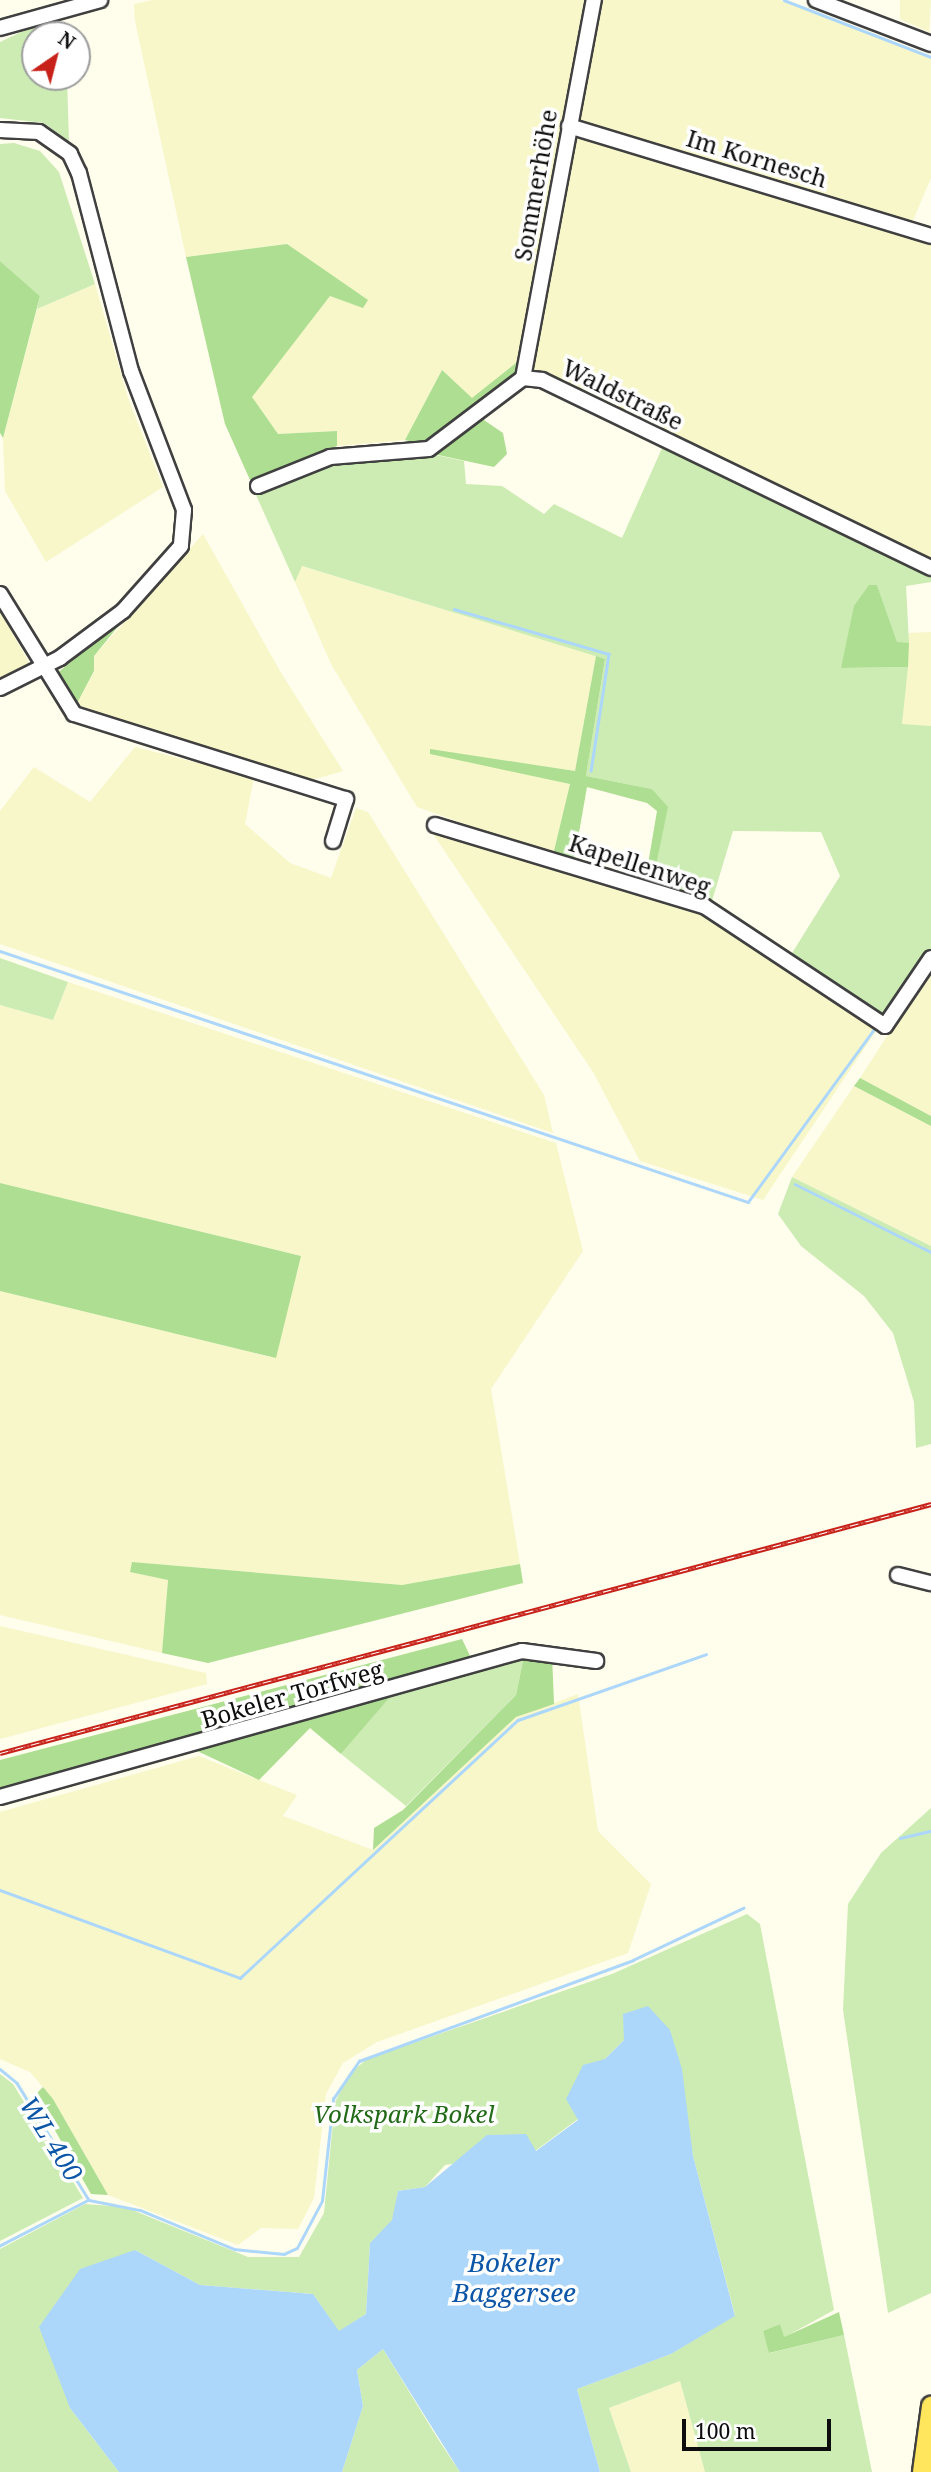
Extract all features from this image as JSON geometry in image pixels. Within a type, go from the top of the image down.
[{"type":"main road","points":[[922,2472],[931,2406]]},
{"type":"main road","points":[[930,2413],[931,2421]]},
{"type":"street","points":[[0,28],[100,0]]},
{"type":"street","name":"Sommerhöhe","points":[[523,378],[594,0]]},
{"type":"street","points":[[816,0],[931,44]]},
{"type":"street","name":"Im Kornesch","points":[[569,126],[931,236]]},
{"type":"street","points":[[0,130],[39,132],[74,163],[131,371],[184,510],[181,546],[123,611],[43,667],[0,688]]},
{"type":"street","name":"Waldstraße","points":[[258,486],[330,457],[429,449],[523,378],[542,380],[931,568]]},
{"type":"street","points":[[0,594],[74,714],[94,723],[346,799],[333,841]]},
{"type":"street","name":"Kapellenweg","points":[[435,825],[704,906],[886,1026],[931,958]]},
{"type":"street","points":[[898,1575],[931,1583]]},
{"type":"street","name":"Bokeler Torfweg","points":[[0,1797],[522,1651],[596,1661]]},
{"type":"green space","points":[[153,0],[590,0],[521,359],[472,399],[442,370],[405,440],[337,446],[336,431],[278,434],[251,397],[330,296],[362,307],[287,244],[186,257],[135,21],[134,4]]},
{"type":"green space","points":[[598,0],[780,0],[931,58],[931,178],[911,225],[574,124]]},
{"type":"green space","points":[[900,0],[931,0],[929,32],[900,19]]},
{"type":"green space","points":[[21,32],[21,91],[67,91],[69,142],[44,123],[0,118],[0,42]]},
{"type":"green space","points":[[572,132],[931,240],[931,562],[529,374]]},
{"type":"green space","points":[[14,143],[40,151],[59,172],[95,284],[37,309],[40,296],[0,261],[0,144]]},
{"type":"green space","points":[[287,244],[368,300],[363,308],[330,296],[252,397],[278,434],[337,431],[337,446],[250,480],[225,424],[186,257]]},
{"type":"green space","points":[[0,261],[40,296],[3,438],[0,433]]},
{"type":"green space","points":[[95,284],[128,398],[163,487],[46,562],[5,491],[3,438],[37,309]]},
{"type":"green space","points":[[521,359],[517,375],[427,445],[405,440],[442,370],[472,398]]},
{"type":"green space","points":[[481,418],[503,433],[507,454],[494,467],[429,453]]},
{"type":"green space","points":[[663,446],[931,574],[931,582],[906,586],[909,643],[897,643],[877,585],[841,668],[908,667],[902,724],[931,726],[931,954],[884,1021],[789,958],[840,876],[821,832],[733,831],[711,904],[652,885],[667,807],[652,789],[586,776],[605,659],[302,566],[295,582],[256,495],[343,460],[431,454],[464,461],[466,484],[502,486],[544,514],[554,504],[622,538]]},
{"type":"green space","points":[[203,534],[280,671],[343,771],[305,782],[74,709],[94,672],[94,656]]},
{"type":"green space","points":[[301,566],[596,656],[575,771],[430,750],[570,784],[553,855],[417,807],[331,664],[295,582]]},
{"type":"green space","points":[[869,585],[877,585],[897,642],[909,643],[908,667],[841,668],[854,606]]},
{"type":"green space","points":[[0,611],[32,668],[0,684]]},
{"type":"green space","points":[[129,613],[94,656],[94,671],[74,709],[55,675]]},
{"type":"green space","points":[[931,632],[931,726],[902,725],[909,633]]},
{"type":"green space","points":[[596,656],[605,659],[586,776],[652,789],[668,807],[652,885],[645,882],[657,811],[647,803],[587,787],[574,861],[553,855],[570,784],[430,754],[430,749],[575,771]]},
{"type":"green space","points":[[135,747],[254,777],[245,824],[290,863],[331,878],[356,808],[368,812],[544,1095],[553,1133],[0,944],[0,811],[34,767],[90,802]]},
{"type":"green space","points":[[431,831],[702,910],[878,1028],[763,1200],[640,1161],[593,1072]]},
{"type":"green space","points":[[0,958],[68,982],[53,1020],[0,1005]]},
{"type":"green space","points":[[931,968],[931,1116],[860,1078]]},
{"type":"green space","points":[[68,982],[556,1143],[583,1251],[491,1389],[520,1564],[402,1585],[132,1562],[130,1572],[168,1580],[162,1653],[0,1615],[0,1291],[275,1358],[301,1256],[0,1183],[0,1005],[53,1020]]},
{"type":"green space","points":[[860,1078],[931,1116],[931,1126],[854,1086]]},
{"type":"green space","points":[[854,1086],[931,1126],[931,1246],[792,1177]]},
{"type":"green space","points":[[792,1177],[931,1246],[931,1444],[916,1448],[914,1402],[893,1333],[864,1296],[801,1246],[778,1214]]},
{"type":"green space","points":[[0,1183],[301,1256],[276,1358],[0,1291]]},
{"type":"green space","points":[[132,1562],[402,1585],[520,1564],[523,1583],[208,1663],[162,1653],[168,1580],[130,1572]]},
{"type":"green space","points":[[0,1626],[206,1673],[207,1684],[0,1739]]},
{"type":"green space","points":[[462,1639],[472,1660],[0,1790],[0,1760]]},
{"type":"green space","points":[[552,1655],[554,1704],[516,1717],[373,1850],[374,1828],[403,1810],[516,1695],[524,1656]]},
{"type":"green space","points":[[524,1656],[516,1695],[406,1806],[341,1754],[392,1695]]},
{"type":"green space","points":[[578,1694],[598,1831],[651,1884],[628,1953],[377,2042],[343,2063],[326,2094],[314,2198],[298,2229],[261,2228],[238,2245],[108,2195],[53,2099],[30,2072],[0,2059],[0,1812],[199,1756],[297,1795],[283,1816],[373,1850],[516,1717]]},
{"type":"green space","points":[[392,1695],[341,1754],[310,1728],[259,1780],[195,1750]]},
{"type":"green space","points":[[931,1808],[931,2293],[888,2313],[843,2010],[848,1904],[881,1853]]},
{"type":"green space","name":"Volkspark Bokel","points":[[747,1914],[760,1924],[834,2310],[783,2338],[780,2324],[763,2331],[770,2353],[844,2335],[872,2472],[705,2472],[680,2381],[609,2408],[631,2472],[600,2472],[577,2389],[671,2354],[735,2315],[693,2156],[670,2030],[624,2040],[605,2059],[578,2119],[535,2151],[445,2165],[425,2187],[398,2191],[393,2220],[370,2243],[366,2314],[339,2332],[313,2294],[200,2285],[135,2250],[70,2408],[119,2472],[0,2472],[0,2249],[85,2204],[125,2207],[248,2257],[299,2257],[324,2213],[335,2102],[349,2074],[367,2059],[612,1974]]},
{"type":"green space","points":[[0,2074],[13,2084],[83,2198],[0,2241]]},
{"type":"green space","points":[[43,2087],[53,2099],[108,2195],[91,2194],[35,2095]]},
{"type":"green space","points":[[839,2312],[844,2335],[769,2353],[763,2331],[780,2324],[784,2337]]},
{"type":"green space","points":[[383,2349],[460,2472],[342,2472],[363,2406],[357,2370]]},
{"type":"green space","points":[[680,2381],[705,2472],[631,2472],[609,2408]]},
{"type":"water","name":"Bokeler Baggersee","points":[[648,2006],[670,2030],[682,2069],[693,2156],[735,2316],[671,2354],[577,2389],[600,2472],[460,2472],[383,2349],[357,2370],[363,2406],[342,2472],[119,2472],[70,2408],[39,2327],[80,2269],[135,2250],[200,2285],[313,2294],[339,2331],[366,2314],[370,2243],[392,2220],[398,2191],[425,2187],[487,2135],[526,2134],[536,2151],[578,2120],[566,2099],[583,2065],[605,2059],[624,2040],[623,2014]]},
{"type":"waterway","points":[[784,0],[931,57]]},
{"type":"waterway","points":[[454,609],[609,654],[591,771]]},
{"type":"waterway","points":[[0,951],[748,1202],[874,1029]]},
{"type":"waterway","points":[[795,1184],[931,1252]]},
{"type":"waterway","points":[[0,1890],[240,1978],[518,1720],[706,1654]]},
{"type":"waterway","points":[[900,1838],[931,1831]]},
{"type":"waterway","points":[[89,2200],[140,2210],[234,2249],[284,2254],[297,2248],[322,2201],[333,2099],[359,2061],[633,1960],[743,1908]]},
{"type":"waterway","name":"WL 400","points":[[0,2069],[17,2083],[89,2200],[0,2246]]},
{"type":"railway","points":[[0,1753],[931,1504]]}]
